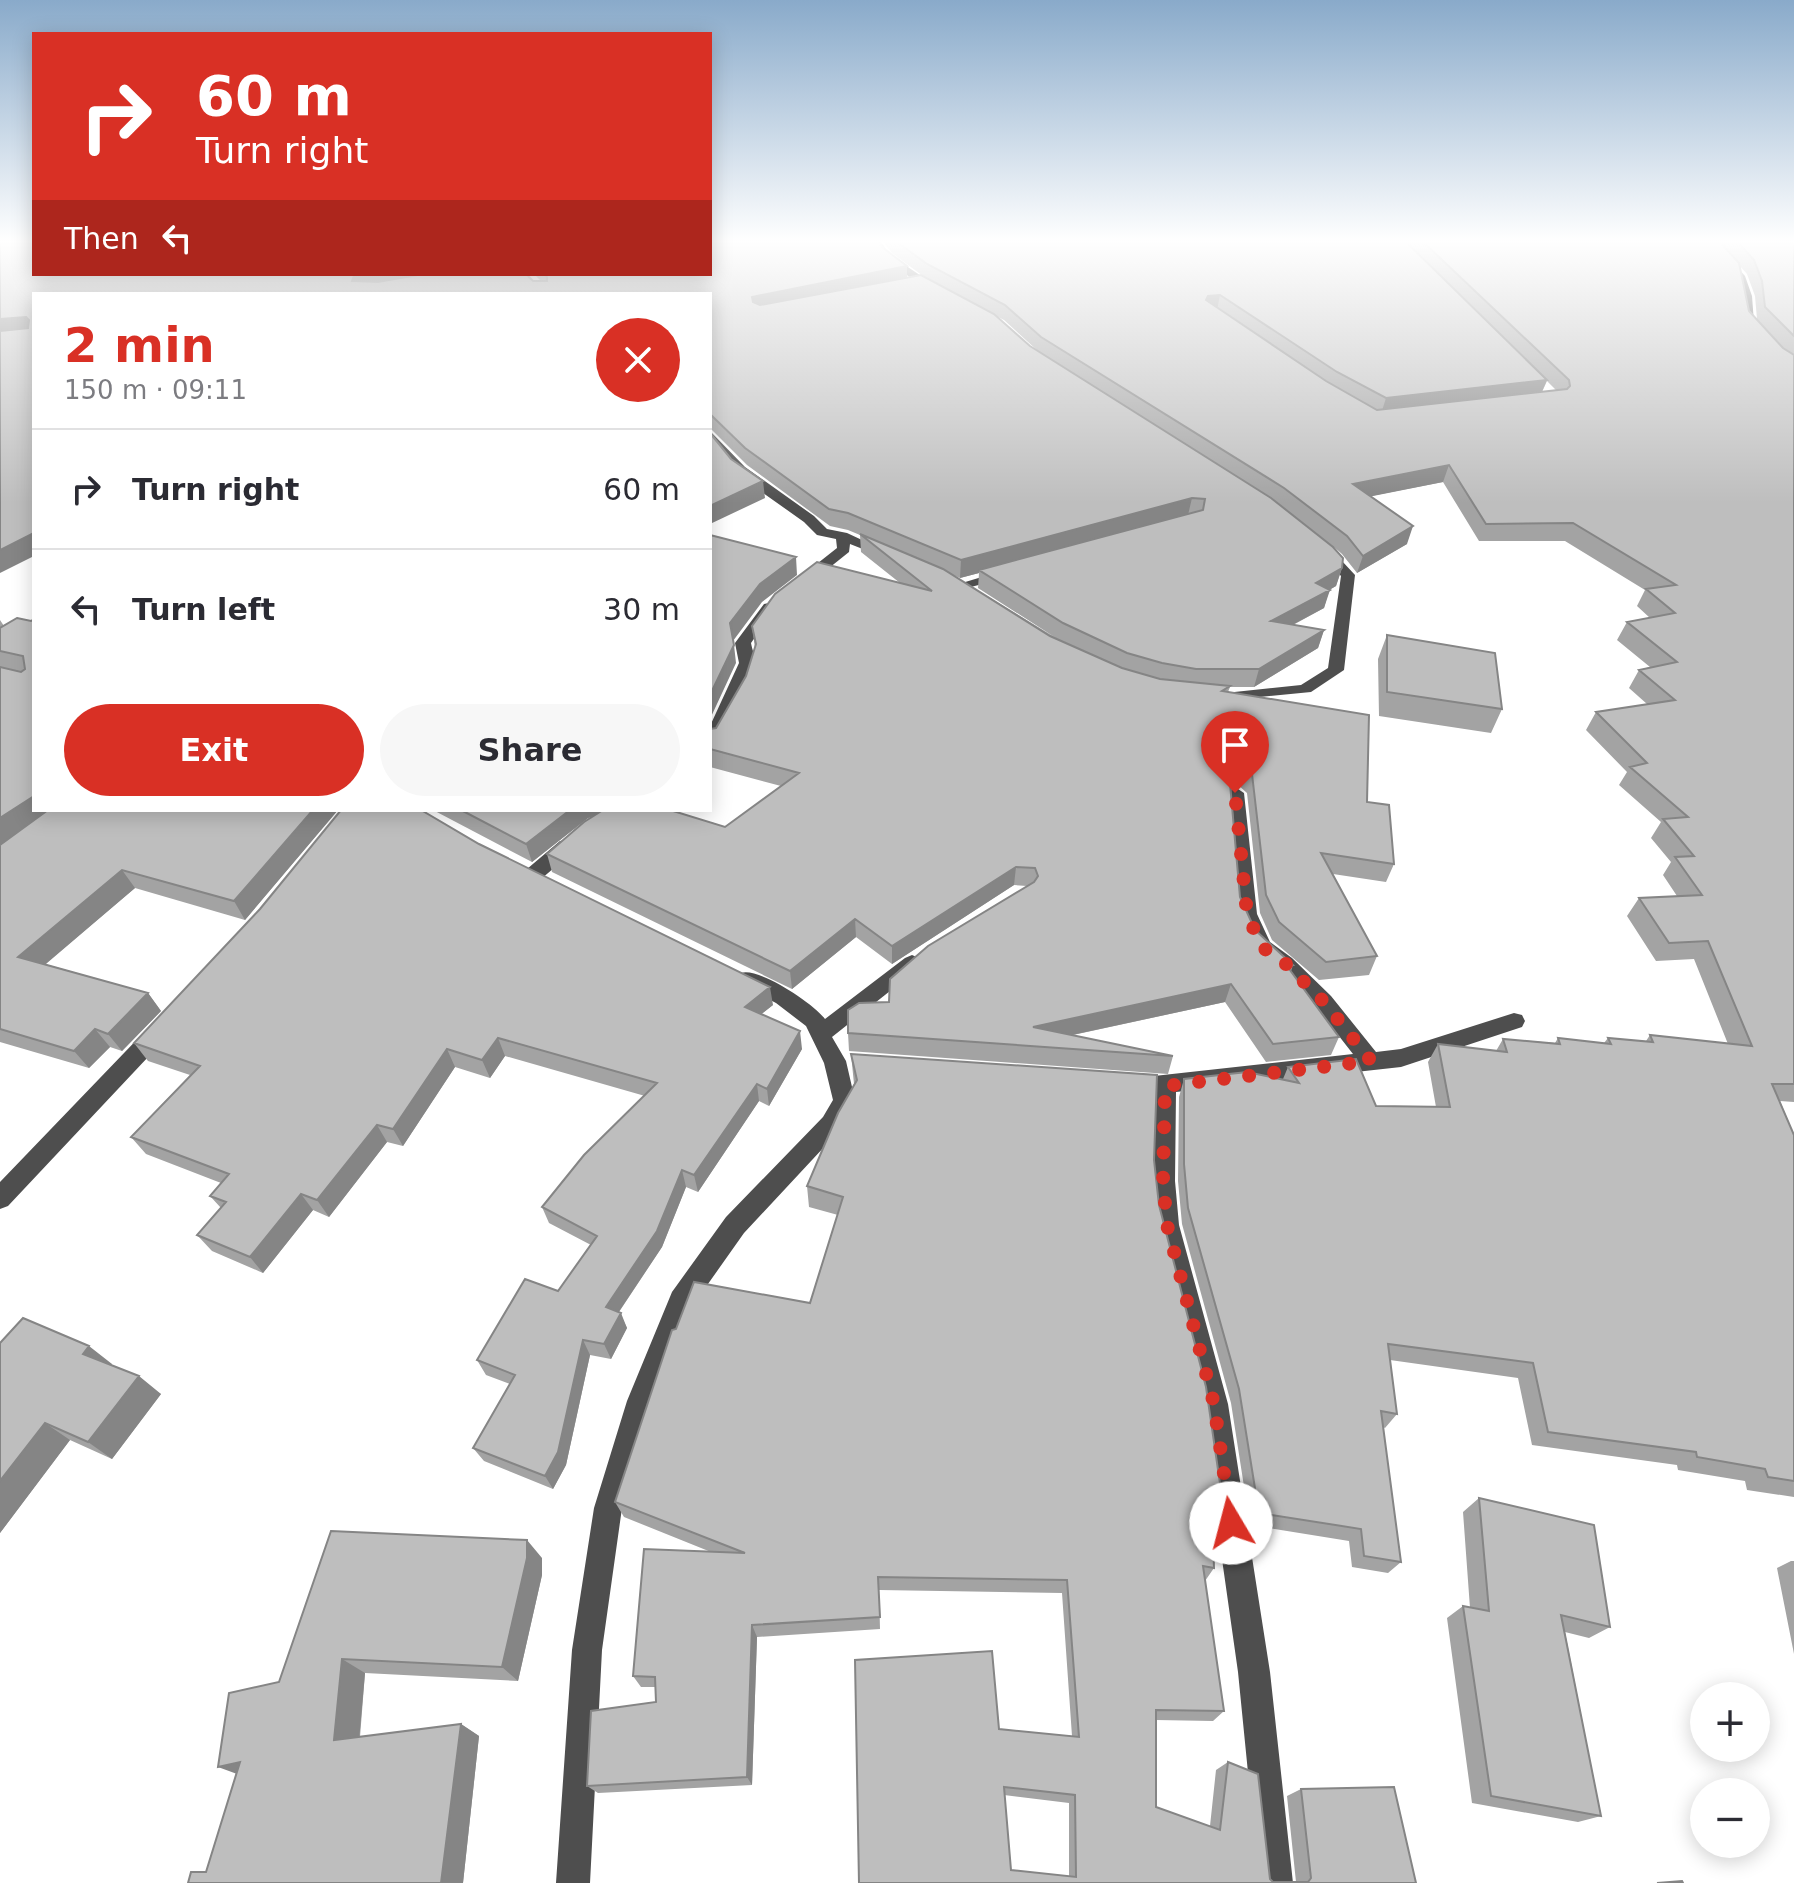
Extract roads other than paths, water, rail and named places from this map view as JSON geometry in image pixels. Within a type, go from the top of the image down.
[{"type":"street","points":[[1753,327],[1769,338],[1773,352],[1794,370]]},
{"type":"street","points":[[713,441],[740,470],[809,519],[822,532],[842,536],[900,561]]},
{"type":"street","points":[[795,588],[844,549],[842,536]]},
{"type":"street","points":[[1205,697],[1219,699],[1305,689],[1336,670],[1348,575],[1335,559],[1311,539]]},
{"type":"street","points":[[959,587],[1017,570]]},
{"type":"street","points":[[712,738],[725,717],[733,691],[747,666],[743,643],[769,607],[782,597]]},
{"type":"street","points":[[1235,793],[1247,914],[1253,930],[1262,947],[1285,963],[1324,1002],[1371,1061]]},
{"type":"street","points":[[534,875],[581,834]]},
{"type":"street","points":[[819,1035],[932,949]]},
{"type":"street","points":[[573,1883],[587,1650],[608,1508],[641,1401],[681,1301],[735,1225],[831,1124],[844,1100],[835,1061],[819,1035],[815,1021],[783,997],[729,969]]},
{"type":"street","points":[[0,1198],[168,1021]]},
{"type":"street","points":[[1135,1083],[1165,1086],[1401,1058],[1514,1021]]},
{"type":"street","points":[[835,1061],[865,1063]]},
{"type":"street","points":[[1165,1086],[1163,1181],[1167,1225],[1214,1404],[1254,1672],[1276,1883]]}]
